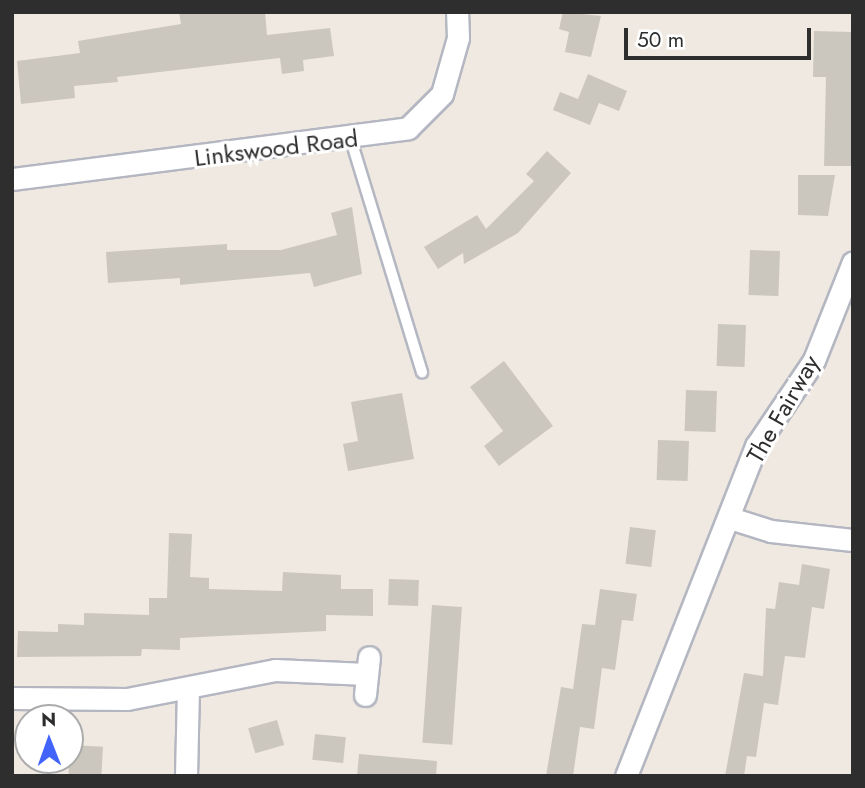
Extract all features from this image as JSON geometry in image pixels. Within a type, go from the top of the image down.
[{"type":"street","name":"Linkswood Road","points":[[12,179],[351,141],[408,128],[442,94],[458,38],[457,12]]},
{"type":"street","name":"The Fairway","points":[[626,776],[730,518],[756,446],[814,360],[853,262]]},
{"type":"street","points":[[730,518],[771,531],[853,540]]},
{"type":"street","points":[[12,698],[127,699],[188,691],[275,670],[367,675]]},
{"type":"street","points":[[186,776],[188,691]]},
{"type":"lane","points":[[351,141],[422,372]]},
{"type":"building","points":[[179,12],[265,12],[267,35],[330,28],[334,56],[303,60],[304,71],[282,74],[280,58],[117,77],[118,82],[74,86],[75,98],[21,104],[17,61],[80,53],[78,41],[181,24]]},
{"type":"building","points":[[563,12],[601,16],[591,57],[565,52],[569,32],[559,29]]},
{"type":"building","points":[[814,31],[853,32],[853,166],[824,166],[826,77],[813,77]]},
{"type":"building","points":[[588,74],[627,91],[619,111],[599,103],[590,125],[553,110],[560,92],[578,99]]},
{"type":"building","points":[[547,151],[571,173],[518,233],[464,264],[463,253],[438,269],[424,247],[477,215],[486,229],[534,181],[526,174]]},
{"type":"building","points":[[798,175],[835,175],[828,216],[798,215]]},
{"type":"building","points":[[352,207],[362,274],[314,287],[310,273],[180,285],[180,278],[108,283],[106,252],[227,244],[227,250],[281,250],[337,235],[331,213]]},
{"type":"building","points":[[750,250],[780,251],[778,296],[748,295]]},
{"type":"building","points":[[718,324],[746,325],[745,367],[717,366]]},
{"type":"building","points":[[504,361],[553,426],[499,466],[484,446],[503,431],[470,387]]},
{"type":"building","points":[[686,390],[717,391],[716,432],[685,431]]},
{"type":"building","points":[[402,393],[414,459],[348,471],[343,444],[358,441],[351,402]]},
{"type":"building","points":[[658,440],[689,441],[688,481],[657,480]]},
{"type":"building","points":[[630,527],[656,530],[651,567],[625,564]]},
{"type":"building","points":[[169,533],[192,534],[190,577],[209,578],[209,589],[282,591],[283,572],[341,575],[341,589],[373,589],[373,616],[326,615],[326,631],[180,638],[180,650],[142,649],[141,656],[17,657],[18,631],[58,632],[58,624],[84,625],[84,613],[149,615],[149,598],[167,598]]},
{"type":"building","points":[[802,564],[830,569],[824,609],[812,607],[805,658],[785,656],[778,705],[764,703],[756,757],[747,756],[744,776],[725,776],[744,673],[763,676],[766,608],[775,609],[779,582],[799,585]]},
{"type":"building","points":[[389,579],[419,580],[418,606],[388,605]]},
{"type":"building","points":[[600,589],[637,594],[633,621],[622,620],[615,670],[602,668],[594,729],[580,727],[573,776],[546,776],[561,687],[573,689],[582,624],[595,625]]},
{"type":"building","points":[[432,605],[462,607],[452,745],[422,743]]},
{"type":"building","points":[[277,720],[284,745],[255,753],[248,728]]},
{"type":"building","points":[[315,734],[346,737],[343,763],[312,760]]},
{"type":"building","points":[[84,746],[103,747],[101,776],[69,774],[84,774]]},
{"type":"building","points":[[359,754],[437,761],[436,776],[357,776]]}]
